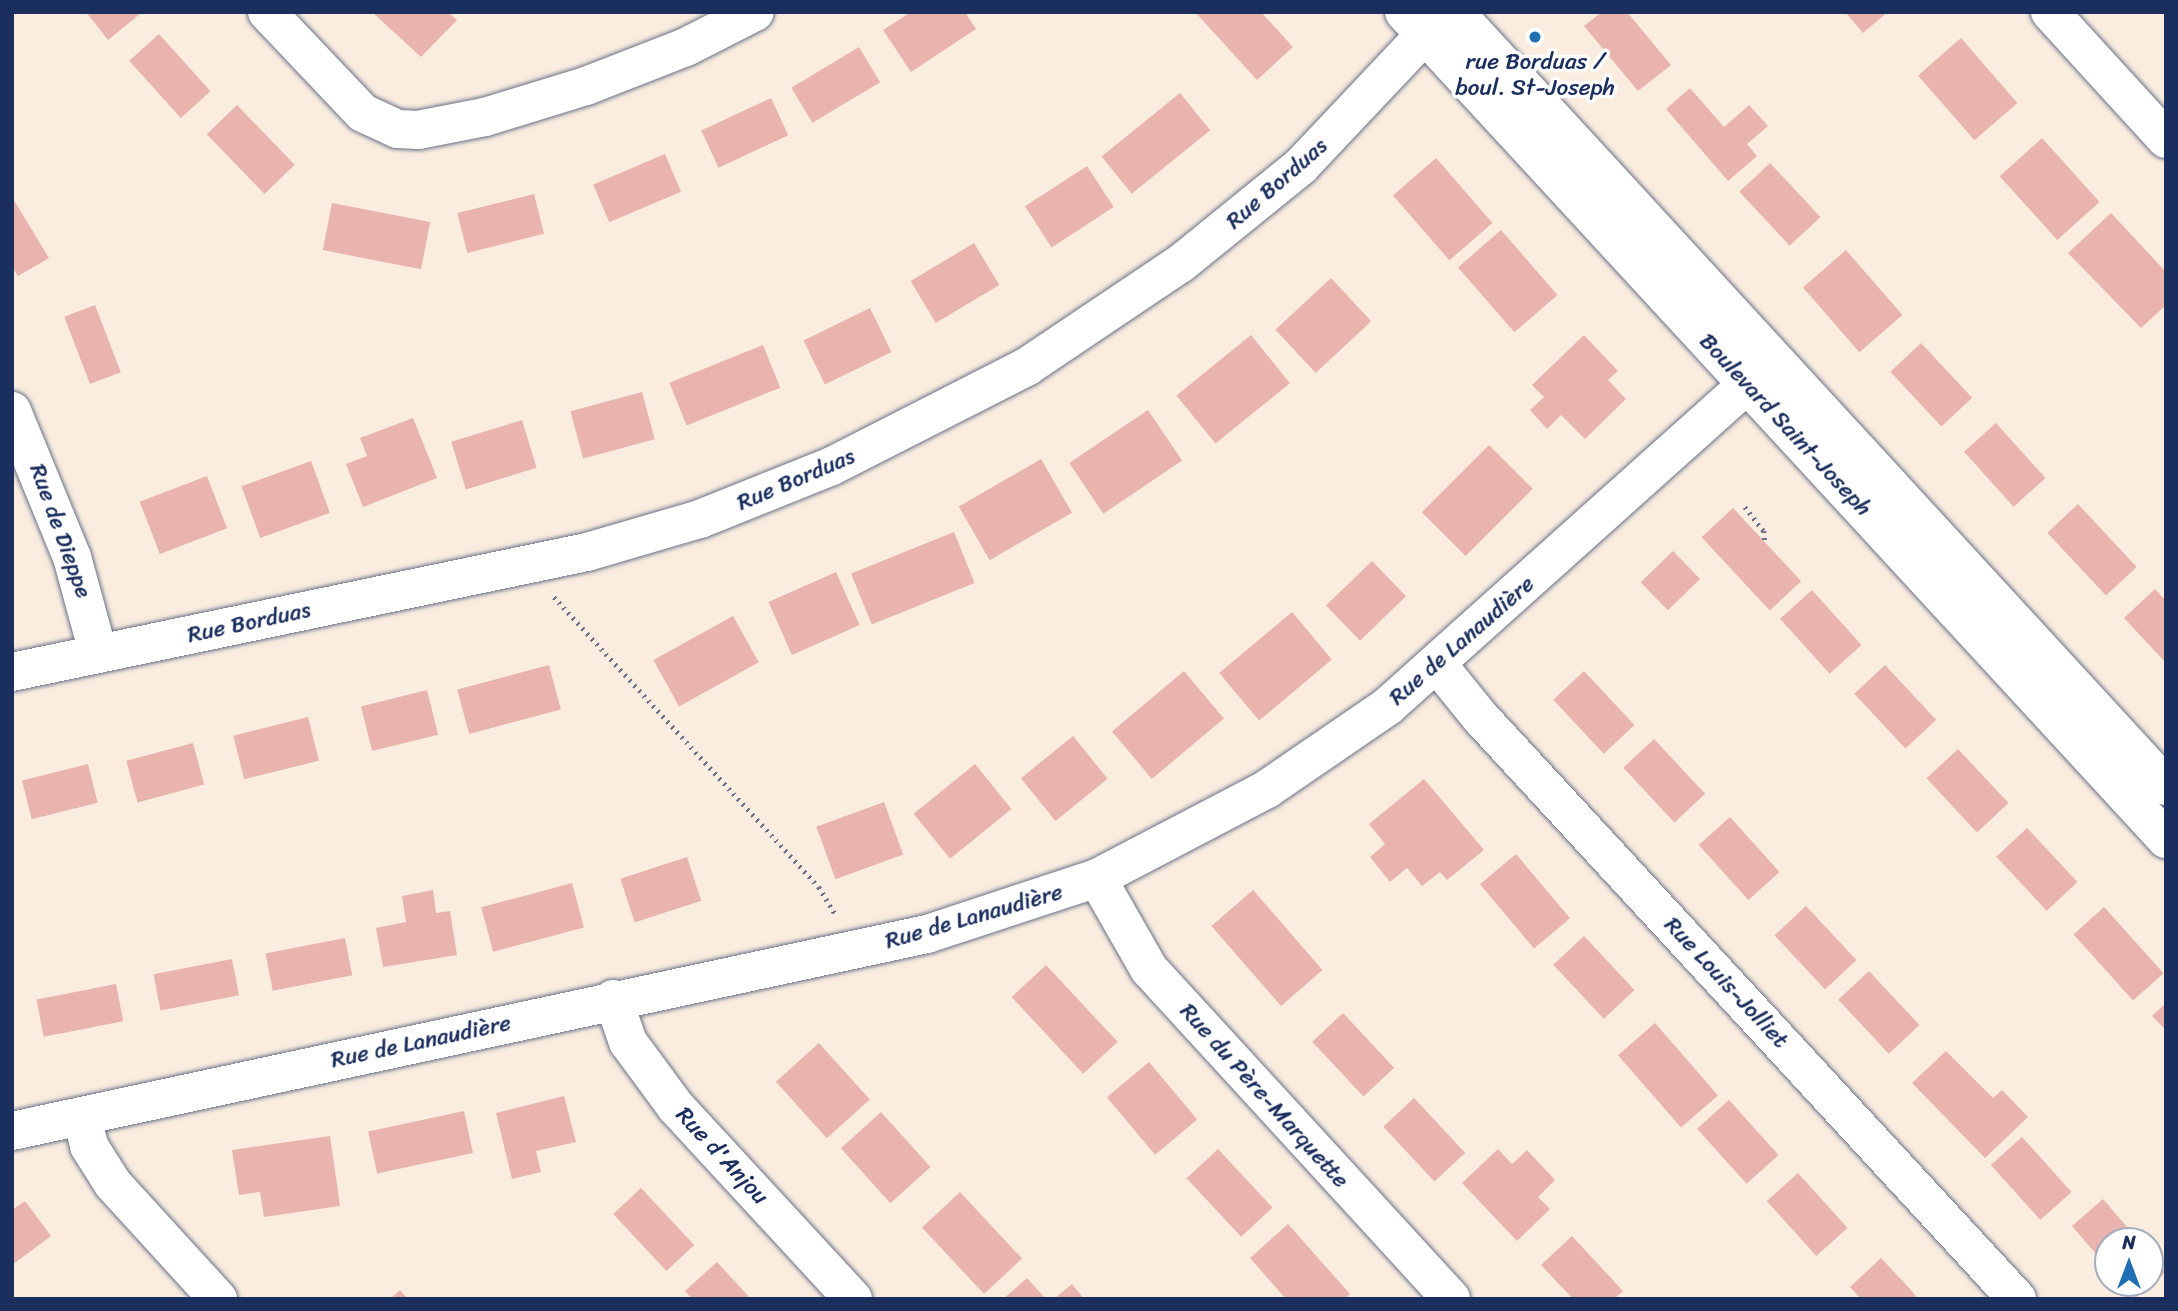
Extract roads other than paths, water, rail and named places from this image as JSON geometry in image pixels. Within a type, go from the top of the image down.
[{"type":"street","points":[[267,12],[363,113],[398,129],[418,130],[485,117],[586,86],[686,47],[754,12]]},
{"type":"street","points":[[2050,12],[2166,139]]},
{"type":"street","name":"Boulevard Saint-Joseph","points":[[1433,18],[1760,372],[2166,786]]},
{"type":"street","name":"Rue Borduas","points":[[12,672],[598,549],[747,502],[832,466],[1004,380],[1140,293],[1301,166],[1433,18]]},
{"type":"street","name":"Boulevard Saint-Joseph","points":[[1760,372],[2166,839]]},
{"type":"street","name":"Rue de Lanaudière","points":[[12,1131],[613,999],[927,934],[1097,878],[1170,843],[1305,765],[1438,665],[1760,372]]},
{"type":"street","name":"Rue de Dieppe","points":[[12,411],[56,511],[84,592],[98,653]]},
{"type":"street","name":"Rue Louis-Jolliet","points":[[1438,665],[1480,716],[2017,1299]]},
{"type":"street","name":"Rue du Père-Marquette","points":[[1097,878],[1149,969],[1451,1299]]},
{"type":"street","name":"Rue d'Anjou","points":[[613,999],[628,1042],[676,1107],[853,1299]]},
{"type":"street","points":[[82,1117],[89,1146],[113,1184],[218,1299]]},
{"type":"place","name":"rue Borduas / boul. St-Joseph","points":[[1535,37]]}]
